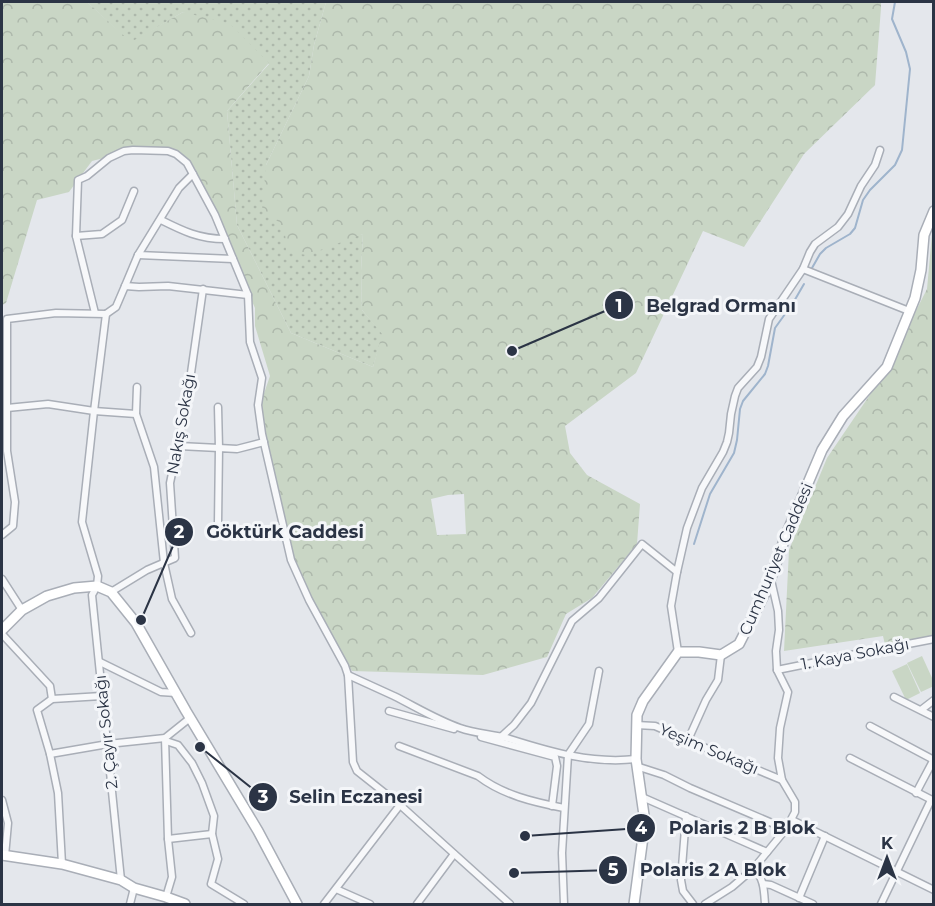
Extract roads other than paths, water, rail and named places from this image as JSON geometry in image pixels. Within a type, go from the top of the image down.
[{"type":"main road","name":"Cumhuriyet Caddesi","points":[[722,655],[739,644],[767,589],[786,535],[822,450],[843,416],[887,367],[915,298],[921,270],[924,235],[933,211]]},
{"type":"main road","points":[[2,632],[22,610],[48,596],[74,588],[97,586],[111,592],[136,622],[258,831],[297,904]]},
{"type":"main road","points":[[634,904],[645,822],[636,762],[637,716],[644,700],[678,652],[722,655]]},
{"type":"main road","points":[[3,856],[62,864],[121,880],[134,888],[185,904]]},
{"type":"street","points":[[95,314],[76,236],[78,180],[87,176],[115,154],[133,150],[168,151],[182,157],[215,214],[248,295],[250,342],[262,378],[258,405],[264,442],[291,560],[348,675],[353,762],[357,771],[400,805],[510,904]]},
{"type":"street","points":[[678,652],[671,606],[687,528],[702,488],[727,442],[738,388],[757,367],[769,319],[803,269],[816,244],[838,227],[848,214],[861,186],[875,165],[880,150]]},
{"type":"street","points":[[2,535],[13,526],[15,502],[4,452],[7,408],[7,319],[56,313],[106,314],[116,307],[138,255],[179,188],[193,174]]},
{"type":"street","points":[[76,236],[102,234],[122,220],[134,191]]},
{"type":"street","points":[[160,220],[196,236],[225,239]]},
{"type":"street","points":[[138,255],[233,260]]},
{"type":"street","points":[[803,269],[909,311]]},
{"type":"street","points":[[125,286],[168,286],[248,295]]},
{"type":"street","name":"Nakış Sokağı","points":[[164,563],[175,558],[171,483],[179,446],[203,289]]},
{"type":"street","name":"2. Çayır Sokağı","points":[[106,314],[82,522],[98,576],[97,586],[92,595],[121,880]]},
{"type":"street","points":[[137,387],[136,414],[154,467],[164,563],[172,599],[191,633]]},
{"type":"street","points":[[7,408],[48,404],[136,414]]},
{"type":"street","points":[[218,406],[218,523]]},
{"type":"street","points":[[179,446],[237,448],[264,442]]},
{"type":"street","points":[[502,736],[531,703],[572,621],[599,598],[642,544],[677,572]]},
{"type":"street","points":[[111,592],[147,570],[164,563]]},
{"type":"street","points":[[705,904],[713,902],[754,867],[786,829],[795,812],[795,802],[782,780],[778,758],[780,728],[788,692],[777,670],[778,610],[771,578]]},
{"type":"street","points":[[2,579],[22,610]]},
{"type":"street","points":[[2,632],[50,686],[52,699]]},
{"type":"street","name":"1. Kaya Sokağı","points":[[777,670],[933,639]]},
{"type":"street","points":[[688,740],[718,680],[722,655]]},
{"type":"street","points":[[100,662],[161,692],[176,693]]},
{"type":"street","points":[[564,904],[561,853],[568,755],[589,724],[599,671]]},
{"type":"street","points":[[348,675],[461,729],[502,736],[538,748],[588,759],[636,762],[786,829]]},
{"type":"street","points":[[62,864],[58,793],[50,754],[37,710],[52,699],[102,696]]},
{"type":"street","points":[[894,697],[933,717]]},
{"type":"street","points":[[921,710],[933,700]]},
{"type":"street","points":[[389,711],[555,757],[557,766],[552,806]]},
{"type":"street","points":[[165,739],[190,718]]},
{"type":"street","name":"Yeşim Sokağı","points":[[636,725],[656,726],[782,780]]},
{"type":"street","points":[[870,726],[933,760],[916,793]]},
{"type":"street","points":[[50,754],[108,744],[165,739],[178,745],[192,763],[214,816],[212,834],[219,859],[211,884],[244,904]]},
{"type":"street","points":[[165,739],[168,839],[172,877],[166,897]]},
{"type":"street","points":[[399,746],[478,776],[512,796],[564,808]]},
{"type":"street","points":[[850,758],[932,800],[881,904]]},
{"type":"street","points":[[642,797],[767,852]]},
{"type":"street","points":[[2,800],[8,823],[3,856]]},
{"type":"street","points":[[324,904],[400,805]]},
{"type":"street","points":[[686,816],[681,880],[683,891],[693,904]]},
{"type":"street","points":[[792,820],[933,890]]},
{"type":"street","points":[[168,839],[212,834]]},
{"type":"street","points":[[799,898],[825,836]]},
{"type":"street","points":[[417,904],[454,854]]},
{"type":"street","points":[[754,867],[761,877],[765,904]]},
{"type":"street","points":[[763,884],[771,885],[813,904]]},
{"type":"street","points":[[130,904],[134,888]]},
{"type":"street","points":[[336,889],[370,904]]},
{"type":"waterway","points":[[812,268],[826,248],[850,234],[855,228],[863,200],[895,165],[902,150],[910,69],[906,52],[892,19],[895,2]]},
{"type":"waterway","points":[[694,544],[710,494],[734,453],[743,401],[765,374],[775,328],[804,284]]},
{"type":"place","name":"Belgrad Ormanı","points":[[512,351]]},
{"type":"place","name":"Göktürk Caddesi","points":[[141,620]]},
{"type":"place","name":"Selin Eczanesi","points":[[200,747]]},
{"type":"place","name":"Polaris 2 B Blok","points":[[525,836]]},
{"type":"place","name":"Polaris 2 A Blok","points":[[514,873]]}]
